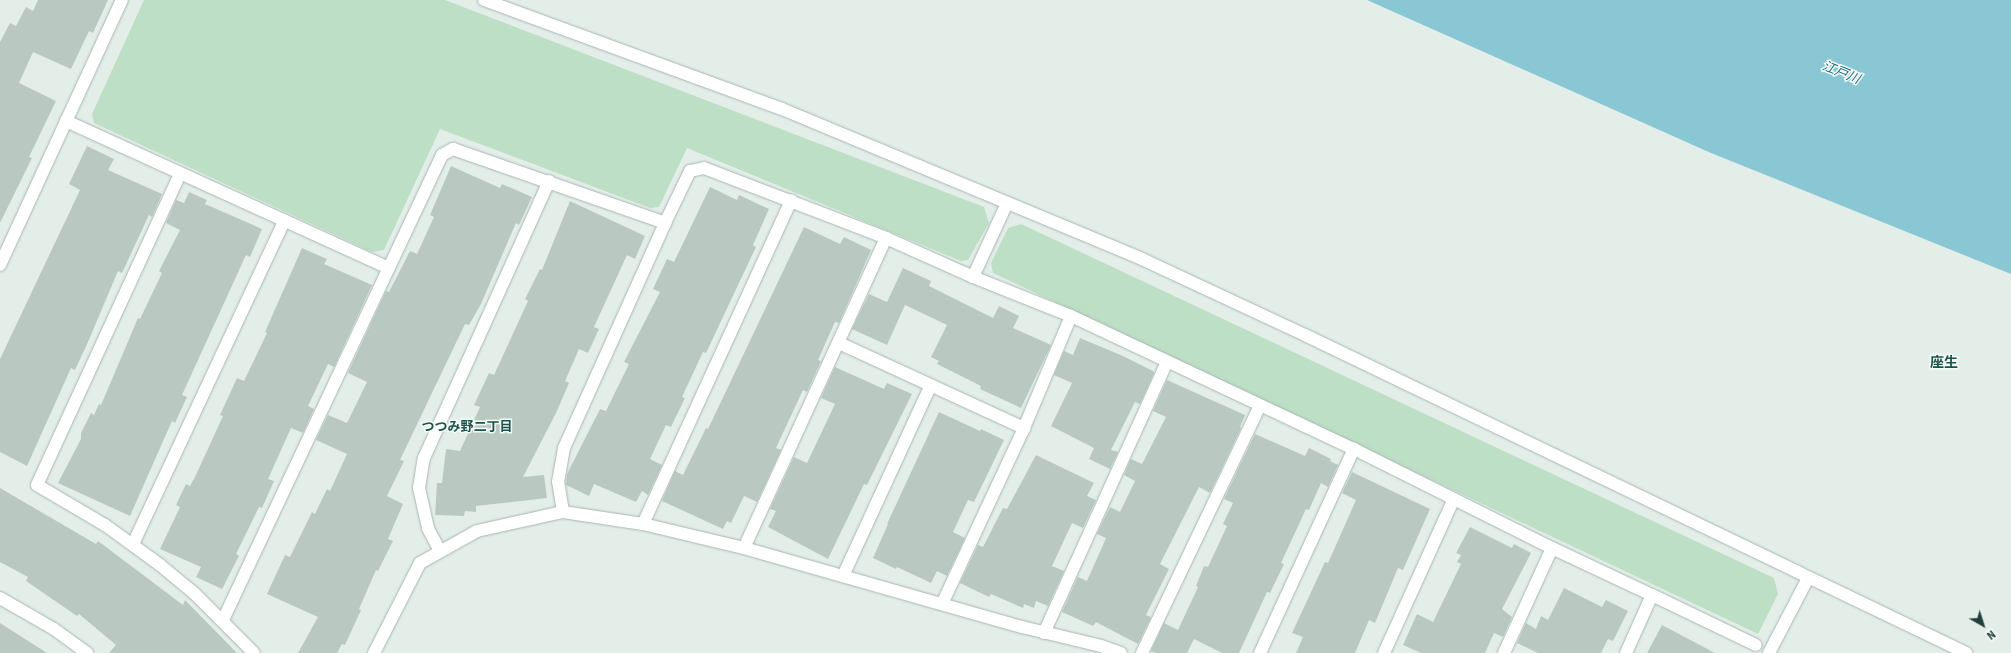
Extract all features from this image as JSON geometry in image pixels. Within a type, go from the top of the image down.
[{"type":"street","points":[[0,265],[122,0]]},
{"type":"street","points":[[484,0],[782,109],[1142,259],[1305,335],[1966,653]]},
{"type":"street","points":[[66,120],[180,174],[388,268]]},
{"type":"street","points":[[223,620],[442,154],[453,149],[549,181],[665,223]]},
{"type":"street","points":[[562,512],[558,482],[564,448],[665,223],[690,171],[704,168],[791,200],[886,238],[973,278],[1071,316],[1354,449],[1552,548],[1756,645]]},
{"type":"street","points":[[180,174],[37,485],[105,525],[133,544],[195,594],[223,620],[254,653]]},
{"type":"street","points":[[440,551],[428,528],[419,488],[424,458],[549,181]]},
{"type":"street","points":[[642,524],[791,200]]},
{"type":"street","points":[[973,278],[1006,203]]},
{"type":"street","points":[[133,544],[284,221]]},
{"type":"street","points":[[744,548],[886,238]]},
{"type":"street","points":[[942,604],[1024,428],[1071,316]]},
{"type":"street","points":[[839,343],[1024,428]]},
{"type":"street","points":[[1044,633],[1167,362]]},
{"type":"street","points":[[843,576],[931,385]]},
{"type":"street","points":[[1142,653],[1260,406]]},
{"type":"street","points":[[1260,653],[1354,449]]},
{"type":"street","points":[[1384,653],[1454,499]]},
{"type":"street","points":[[374,653],[420,564],[440,551],[477,531],[562,512],[642,524],[744,548],[1044,633],[1102,646],[1121,653]]},
{"type":"street","points":[[1504,653],[1552,548]]},
{"type":"street","points":[[1769,653],[1808,578]]},
{"type":"street","points":[[1626,653],[1652,595]]},
{"type":"street","points":[[0,598],[54,629],[87,653]]},
{"type":"green space","points":[[144,0],[445,0],[984,207],[989,223],[968,260],[961,261],[687,148],[659,207],[650,208],[440,129],[384,250],[372,252],[94,123],[92,114]]},
{"type":"green space","points":[[1021,224],[1774,578],[1778,594],[1758,634],[993,273],[991,263],[1008,228]]},
{"type":"water","name":"江戸川","points":[[1367,0],[2011,0],[2011,274],[1711,153]]},
{"type":"building","points":[[38,0],[108,0],[93,33],[89,31],[71,69],[33,52],[19,83],[56,101],[29,157],[32,158],[0,223],[0,42],[10,23],[16,26],[26,7],[33,11]]},
{"type":"building","points":[[87,146],[114,159],[108,170],[162,194],[152,217],[149,215],[122,273],[118,271],[75,370],[71,368],[27,466],[0,452],[0,359],[80,190],[69,184]]},
{"type":"building","points":[[451,166],[500,188],[502,184],[532,197],[519,225],[516,223],[481,304],[469,325],[465,324],[400,460],[404,461],[387,496],[403,504],[388,539],[393,541],[378,571],[376,570],[359,609],[361,610],[345,645],[342,644],[337,653],[298,653],[318,617],[267,594],[285,555],[290,557],[312,512],[315,514],[327,489],[330,491],[347,454],[316,440],[328,415],[347,423],[367,382],[348,373],[386,291],[389,292],[410,251],[417,254],[434,217],[430,215]]},
{"type":"building","points":[[710,187],[737,200],[739,195],[769,209],[753,245],[756,247],[706,353],[703,352],[682,397],[685,398],[671,427],[666,425],[650,459],[662,465],[648,495],[642,491],[636,502],[594,484],[589,496],[566,485],[567,474],[600,409],[606,411],[629,364],[624,362],[660,292],[653,289],[667,259],[674,262]]},
{"type":"building","points":[[189,192],[207,200],[205,204],[262,229],[250,257],[246,255],[182,395],[187,397],[175,423],[172,421],[130,516],[58,483],[81,439],[81,433],[91,413],[94,415],[99,404],[101,405],[138,318],[140,319],[162,273],[159,271],[180,230],[166,223],[176,200],[184,203]]},
{"type":"building","points":[[570,201],[645,236],[635,259],[627,255],[594,327],[599,329],[588,353],[579,349],[565,381],[569,383],[556,413],[523,477],[544,475],[547,498],[476,506],[476,512],[465,511],[464,516],[435,515],[437,483],[442,483],[446,449],[460,451],[480,407],[474,405],[489,373],[494,375],[528,301],[525,299],[540,269],[542,270]]},
{"type":"building","points":[[804,227],[840,244],[844,237],[871,250],[839,323],[835,322],[818,360],[821,361],[807,392],[803,390],[776,448],[781,450],[757,502],[744,496],[731,523],[727,521],[723,529],[662,501],[675,471],[683,475],[706,428],[708,429]]},
{"type":"building","points":[[302,248],[327,259],[324,264],[372,285],[334,367],[328,364],[308,406],[314,409],[303,433],[291,428],[268,479],[274,481],[262,508],[259,507],[236,554],[239,556],[222,589],[196,577],[201,567],[160,549],[180,507],[176,505],[186,484],[190,486],[195,477],[223,416],[220,415],[237,378],[244,381],[267,333],[265,332]]},
{"type":"building","points":[[903,268],[931,281],[929,286],[993,318],[999,306],[1019,316],[1013,328],[1051,345],[1021,408],[980,389],[981,386],[937,364],[939,361],[931,357],[947,325],[905,305],[887,345],[852,329],[869,294],[887,302]]},
{"type":"building","points":[[1080,338],[1123,356],[1153,371],[1154,373],[1140,404],[1135,402],[1111,450],[1118,452],[1110,469],[1089,459],[1094,448],[1051,426],[1072,383],[1054,375],[1064,351],[1073,355]]},
{"type":"building","points":[[835,367],[884,389],[887,383],[912,394],[867,485],[864,484],[828,559],[768,527],[776,511],[770,509],[794,457],[807,463],[835,404],[821,398]]},
{"type":"building","points":[[1167,380],[1245,415],[1240,427],[1241,428],[1210,493],[1199,487],[1160,564],[1169,569],[1146,615],[1151,617],[1138,644],[1096,622],[1093,626],[1062,612],[1078,577],[1087,581],[1106,538],[1097,534],[1110,507],[1120,512],[1135,481],[1124,475],[1131,459],[1142,464],[1166,417],[1153,411]]},
{"type":"building","points":[[939,412],[980,431],[981,429],[1004,440],[974,502],[968,500],[953,532],[965,538],[947,576],[937,571],[931,583],[897,567],[896,569],[873,558],[887,524]]},
{"type":"building","points":[[1255,434],[1305,456],[1309,448],[1331,459],[1330,461],[1338,465],[1328,487],[1321,483],[1309,510],[1306,509],[1281,563],[1284,564],[1270,593],[1267,592],[1239,653],[1222,653],[1194,639],[1187,653],[1156,653],[1151,651],[1164,623],[1178,630],[1198,587],[1196,586],[1204,566],[1208,567],[1227,526],[1223,524],[1233,503],[1224,499]]},
{"type":"building","points":[[1036,455],[1094,483],[1087,496],[1096,500],[1083,528],[1072,523],[1052,566],[1064,571],[1048,606],[1036,601],[1034,608],[1024,604],[1023,608],[991,594],[989,597],[960,583],[978,545],[983,547],[1003,508],[1007,509]]},
{"type":"building","points":[[1352,472],[1430,509],[1403,570],[1398,568],[1375,623],[1369,620],[1355,653],[1296,653],[1303,637],[1292,633],[1325,562],[1328,563],[1356,500],[1342,493]]},
{"type":"building","points":[[0,488],[96,544],[98,541],[183,605],[185,600],[237,653],[109,653],[116,645],[79,614],[77,616],[26,581],[28,577],[0,562]]},
{"type":"building","points":[[1470,527],[1512,548],[1514,544],[1531,553],[1502,609],[1512,617],[1503,637],[1494,633],[1485,653],[1421,653],[1403,645],[1417,614],[1433,622],[1461,564],[1457,562],[1461,555],[1456,553]]},
{"type":"building","points":[[1564,588],[1602,607],[1606,600],[1628,611],[1613,641],[1608,639],[1601,653],[1538,653],[1517,643],[1526,623],[1536,629],[1541,616],[1548,620]]},
{"type":"building","points":[[0,623],[47,653],[0,653]]},
{"type":"building","points":[[1662,625],[1715,653],[1647,653]]},
{"type":"district","name":"座生","points":[[1944,363]]},
{"type":"district","name":"つつみ野二丁目","points":[[467,427]]}]
